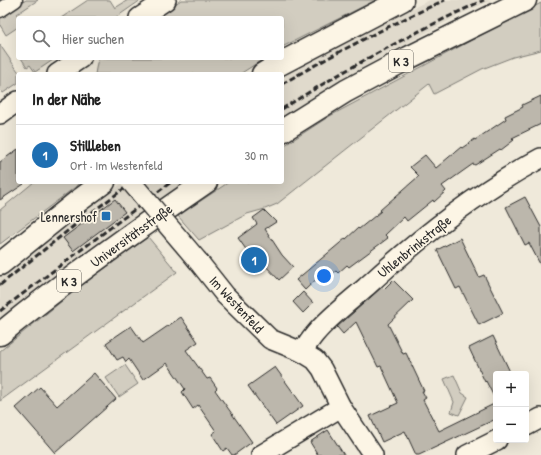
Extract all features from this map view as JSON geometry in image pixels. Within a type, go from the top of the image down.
[{"type":"highway","points":[[266,72],[402,0]]},
{"type":"highway","name":"K 3","points":[[284,130],[346,91],[408,58],[525,0]]},
{"type":"highway","points":[[0,264],[101,184]]},
{"type":"highway","name":"Universitätsstraße","points":[[0,334],[24,314],[126,237],[203,184]]},
{"type":"street","points":[[0,10],[15,0]]},
{"type":"street","points":[[142,16],[166,0]]},
{"type":"street","points":[[60,72],[78,60]]},
{"type":"street","points":[[0,114],[16,102]]},
{"type":"street","name":"Uhlenbrinkstraße","points":[[302,352],[319,330],[400,255],[481,194],[541,158]]},
{"type":"street","name":"Im Westenfeld","points":[[133,184],[198,261],[225,296],[270,339],[302,352],[315,360],[322,369],[341,407],[373,455]]},
{"type":"street","points":[[261,455],[341,407]]},
{"type":"street","points":[[529,424],[541,418]]},
{"type":"street","points":[[467,455],[493,442]]},
{"type":"shaded area","points":[[26,0],[38,0],[17,14],[16,28],[6,35],[0,25],[0,18]]},
{"type":"shaded area","points":[[88,0],[110,0],[115,8],[128,0],[141,0],[118,16],[64,16]]},
{"type":"shaded area","points":[[181,0],[376,0],[284,46],[284,16],[158,16]]},
{"type":"shaded area","points":[[430,0],[492,0],[461,14],[343,78],[284,117],[284,75],[364,31]]},
{"type":"shaded area","points":[[541,3],[541,50],[513,57],[482,69],[434,94],[429,84],[277,204],[247,214],[199,240],[178,216],[226,184],[284,184],[284,146],[328,117]]},
{"type":"shaded area","points":[[0,45],[19,72],[16,72],[16,84],[3,93],[0,89]]},
{"type":"shaded area","points":[[22,60],[53,60],[35,72],[30,65],[27,67]]},
{"type":"shaded area","points":[[98,60],[262,60],[243,72],[95,72]]},
{"type":"shaded area","points":[[32,184],[79,184],[0,244],[0,210]]},
{"type":"shaded area","points":[[121,184],[181,184],[123,225],[0,319],[0,278],[43,243]]},
{"type":"shaded area","points":[[148,237],[177,272],[0,401],[0,351],[78,288]]},
{"type":"shaded area","points":[[125,365],[138,384],[119,397],[106,378]]},
{"type":"shaded area","points":[[454,375],[462,393],[468,397],[459,415],[451,412],[454,402],[444,379]]},
{"type":"building","points":[[541,96],[541,124],[512,138],[514,140],[501,150],[500,149],[475,165],[473,164],[442,186],[446,191],[434,202],[433,200],[407,221],[404,217],[385,235],[388,238],[349,267],[347,265],[338,273],[336,271],[330,276],[326,270],[305,290],[296,280],[358,228],[359,229],[381,211],[380,210],[419,176],[410,167],[425,155],[436,168],[461,147],[462,148],[475,140],[506,119],[505,116],[523,107],[522,105]]},
{"type":"building","points":[[16,150],[16,184],[24,184],[0,200],[0,162]]},
{"type":"building","points":[[525,197],[541,227],[541,266],[529,243],[525,245],[506,207]]},
{"type":"building","points":[[115,199],[125,212],[73,251],[63,238]]},
{"type":"building","points":[[264,210],[276,222],[265,229],[282,255],[293,267],[279,280],[262,262],[257,265],[238,238],[257,224],[253,218]]},
{"type":"building","points":[[460,238],[479,277],[484,275],[503,313],[479,325],[460,287],[456,289],[437,250]]},
{"type":"building","points":[[393,280],[413,300],[388,324],[403,354],[406,353],[424,391],[422,391],[426,398],[423,400],[439,431],[493,404],[493,420],[419,455],[416,455],[405,431],[382,442],[370,416],[398,403],[381,366],[378,367],[356,322],[343,334],[337,327],[382,287],[384,289]]},
{"type":"building","points":[[303,292],[313,303],[303,313],[293,302]]},
{"type":"building","points":[[181,317],[198,342],[186,350],[207,379],[210,378],[217,388],[215,390],[252,442],[234,455],[232,455],[227,448],[223,451],[212,434],[216,431],[198,405],[193,409],[182,392],[185,389],[167,363],[143,380],[129,359],[126,362],[123,357],[117,360],[106,343],[131,326],[143,343]]},
{"type":"building","points":[[493,336],[510,371],[493,371],[493,395],[486,381],[485,382],[469,348]]},
{"type":"building","points":[[275,367],[303,406],[276,425],[248,386]]},
{"type":"building","points":[[94,373],[116,399],[55,453],[16,408],[40,387],[57,406]]},
{"type":"building","points":[[328,430],[344,455],[318,455],[310,442]]},
{"type":"railway","points":[[284,83],[322,61],[445,0]]},
{"type":"railway","points":[[284,108],[381,51],[484,0]]},
{"type":"railway","points":[[0,285],[80,221],[130,184]]},
{"type":"railway","points":[[0,311],[168,184]]},
{"type":"place","name":"Lennershof","points":[[106,216]]},
{"type":"place","name":"Stillleben","points":[[254,260]]}]
